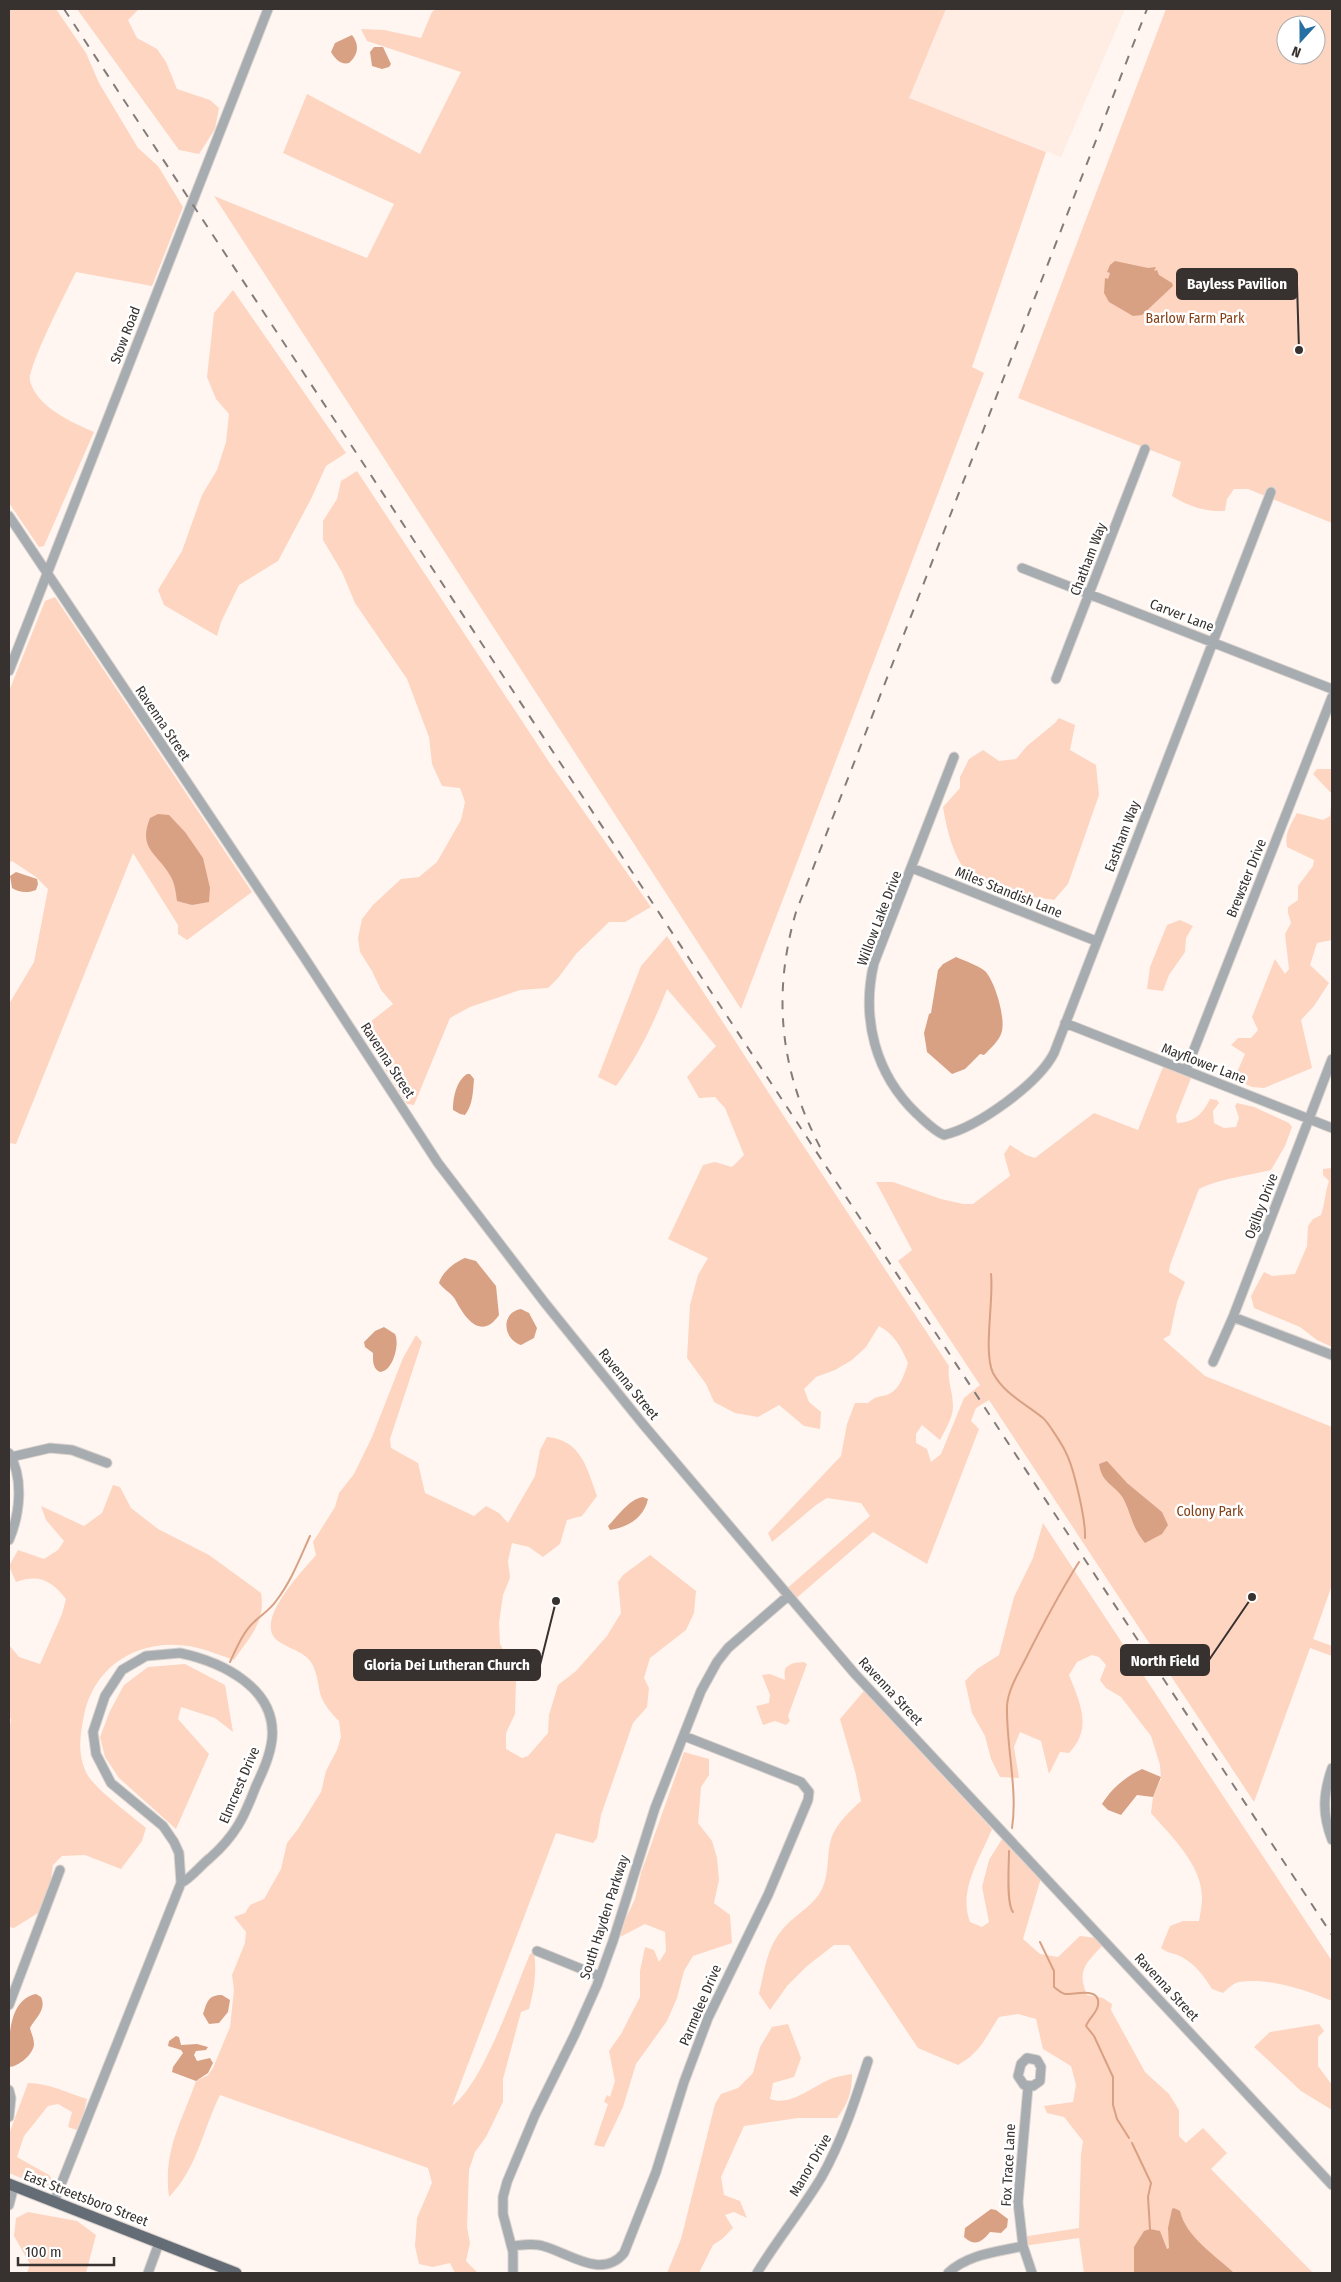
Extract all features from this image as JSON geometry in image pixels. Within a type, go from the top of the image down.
[{"type":"main road","name":"East Streetsboro Street","points":[[12,2185],[236,2273]]},
{"type":"street","name":"Stow Road","points":[[9,671],[268,9]]},
{"type":"street","name":"Chatham Way","points":[[1056,679],[1145,449]]},
{"type":"street","name":"Eastham Way","points":[[938,1132],[944,1135],[969,1126],[1032,1082],[1050,1060],[1271,492]]},
{"type":"street","name":"Ravenna Street","points":[[9,516],[458,1192],[642,1423],[855,1674],[1332,2185]]},
{"type":"street","name":"Carver Lane","points":[[1022,568],[1332,689]]},
{"type":"street","name":"Brewster Drive","points":[[1186,1070],[1332,697]]},
{"type":"street","name":"Willow Lake Drive","points":[[938,1132],[912,1109],[897,1091],[885,1071],[872,1036],[868,995],[874,963],[954,757]]},
{"type":"street","name":"Miles Standish Lane","points":[[912,868],[1096,941]]},
{"type":"street","name":"Mayflower Lane","points":[[1065,1023],[1332,1128]]},
{"type":"street","name":"Ogilby Drive","points":[[1213,1362],[1233,1317],[1332,1059]]},
{"type":"street","points":[[1233,1317],[1332,1355]]},
{"type":"street","points":[[9,1540],[19,1501],[17,1479],[10,1454],[50,1448],[78,1452],[107,1464]]},
{"type":"street","name":"South Hayden Parkway","points":[[513,2273],[515,2262],[503,2214],[503,2197],[507,2182],[535,2115],[582,2019],[613,1941],[652,1817],[701,1691],[717,1662],[738,1638],[788,1596]]},
{"type":"street","name":"Elmcrest Drive","points":[[54,2202],[181,1883],[179,1854],[170,1834],[156,1819],[111,1783],[103,1770],[93,1743],[95,1721],[113,1681],[122,1670],[135,1661],[158,1654],[193,1656],[242,1678],[262,1699],[271,1723],[272,1741],[268,1758],[242,1822],[223,1846],[181,1883]]},
{"type":"street","name":"Parmelee Drive","points":[[512,2246],[528,2244],[544,2246],[596,2266],[615,2262],[624,2253],[656,2172],[684,2082],[708,2018],[768,1895],[808,1800],[808,1792],[801,1782],[684,1736]]},
{"type":"street","points":[[1332,1768],[1324,1796],[1324,1809],[1326,1825],[1332,1840]]},
{"type":"street","points":[[9,2005],[60,1870]]},
{"type":"street","points":[[537,1951],[599,1976]]},
{"type":"street","name":"Manor Drive","points":[[757,2273],[779,2238],[806,2202],[833,2156],[852,2110],[868,2061]]},
{"type":"street","name":"Fox Trace Lane","points":[[1028,2087],[1018,2182],[1023,2246],[1032,2273]]},
{"type":"street","points":[[9,2090],[11,2098],[9,2117]]},
{"type":"street","points":[[9,2205],[12,2185]]},
{"type":"street","points":[[148,2273],[159,2243]]},
{"type":"street","points":[[948,2273],[972,2257],[1023,2246]]},
{"type":"shaded area","points":[[946,9],[1125,9],[1061,157],[908,98]]},
{"type":"shaded area","points":[[352,35],[357,46],[356,53],[349,63],[341,62],[331,52],[335,43]]},
{"type":"shaded area","points":[[374,47],[383,47],[391,64],[389,67],[382,69],[372,66],[370,52]]},
{"type":"shaded area","points":[[1115,261],[1148,268],[1156,267],[1154,271],[1157,270],[1159,275],[1172,283],[1173,286],[1142,315],[1133,316],[1109,302],[1104,293],[1105,278],[1108,279],[1110,273],[1107,272],[1110,265]]},
{"type":"shaded area","points":[[158,814],[169,815],[185,832],[203,858],[210,888],[209,902],[192,905],[177,901],[172,880],[166,869],[151,851],[146,837],[150,818]]},
{"type":"shaded area","points":[[16,872],[37,879],[36,890],[24,892],[12,888],[10,876]]},
{"type":"shaded area","points":[[956,957],[982,969],[989,976],[999,1001],[1002,1028],[998,1040],[984,1055],[980,1054],[965,1069],[952,1074],[927,1052],[924,1033],[929,1014],[931,1013],[938,970],[943,964]]},
{"type":"shaded area","points":[[467,1074],[470,1074],[474,1079],[471,1102],[465,1115],[453,1110],[453,1105],[458,1085]]},
{"type":"shaded area","points":[[465,1258],[476,1261],[496,1286],[499,1315],[487,1326],[481,1327],[470,1320],[453,1296],[439,1283],[449,1268]]},
{"type":"shaded area","points":[[521,1309],[529,1313],[537,1328],[534,1338],[521,1345],[510,1337],[506,1326],[510,1315],[514,1311]]},
{"type":"shaded area","points":[[384,1327],[395,1334],[397,1344],[389,1367],[380,1372],[374,1366],[373,1353],[365,1347],[364,1342],[375,1331]]},
{"type":"shaded area","points":[[1107,1461],[1127,1483],[1162,1512],[1168,1525],[1162,1534],[1145,1543],[1140,1537],[1120,1493],[1103,1476],[1099,1464]]},
{"type":"shaded area","points":[[638,1498],[648,1499],[646,1506],[639,1516],[623,1527],[610,1530],[608,1526],[624,1508]]},
{"type":"shaded area","points":[[1142,1769],[1161,1777],[1153,1797],[1137,1795],[1121,1815],[1108,1810],[1102,1804],[1110,1793],[1125,1779]]},
{"type":"shaded area","points":[[36,1994],[41,1997],[43,2006],[30,2028],[34,2042],[33,2048],[25,2059],[17,2065],[9,2067],[11,2025],[14,2014],[26,1998]]},
{"type":"shaded area","points":[[222,1995],[230,2000],[228,2012],[219,2023],[209,2024],[203,2014],[207,2003],[214,1996]]},
{"type":"shaded area","points":[[176,2036],[179,2037],[181,2045],[197,2044],[208,2047],[206,2050],[196,2051],[194,2055],[197,2061],[210,2058],[213,2063],[208,2073],[196,2081],[172,2072],[173,2067],[183,2053],[181,2050],[168,2046],[169,2041]]},
{"type":"shaded area","points":[[991,2209],[996,2210],[1008,2219],[1007,2227],[1001,2233],[990,2232],[978,2242],[972,2242],[964,2237],[965,2228]]},
{"type":"shaded area","points":[[1172,2209],[1180,2211],[1188,2229],[1195,2237],[1234,2273],[1134,2273],[1134,2247],[1144,2231],[1150,2229],[1160,2231],[1167,2249],[1169,2248],[1168,2228]]},
{"type":"green space","points":[[9,9],[56,9],[86,53],[99,83],[138,148],[158,166],[183,207],[152,286],[76,272],[41,345],[31,373],[30,381],[34,390],[47,406],[94,432],[44,546],[39,547],[9,503]]},
{"type":"green space","points":[[77,9],[139,9],[128,20],[137,38],[157,49],[166,62],[177,89],[210,100],[219,108],[215,129],[199,154],[179,150]]},
{"type":"green space","points":[[436,9],[946,9],[909,98],[1046,152],[972,367],[984,373],[741,1009],[214,196],[367,258],[394,204],[283,153],[307,94],[420,154],[461,72],[367,41],[361,29],[384,30],[421,38],[432,12]]},
{"type":"green space","name":"Barlow Farm Park","points":[[1166,9],[1332,9],[1332,523],[1248,489],[1234,489],[1227,499],[1225,511],[1204,509],[1184,503],[1172,496],[1181,462],[1018,398]]},
{"type":"green space","points":[[233,290],[346,453],[326,466],[278,561],[239,585],[221,622],[217,636],[164,605],[158,590],[182,551],[202,495],[217,470],[226,442],[229,414],[216,399],[207,377],[214,313]]},
{"type":"green space","points":[[357,471],[549,762],[651,907],[625,922],[609,922],[576,954],[548,988],[520,990],[470,1007],[450,1018],[414,1105],[407,1104],[360,1030],[393,1004],[381,990],[360,952],[358,938],[362,919],[373,905],[401,879],[419,877],[437,862],[461,820],[465,802],[460,788],[442,786],[432,764],[429,737],[407,679],[355,603],[342,572],[323,540],[323,521],[337,499],[341,481]]},
{"type":"green space","points":[[55,597],[252,892],[187,940],[178,934],[178,925],[133,853],[16,1144],[9,1143],[9,1004],[34,962],[48,889],[36,877],[12,861],[9,863],[9,691],[45,601]]},
{"type":"green space","points":[[1059,718],[1075,725],[1070,750],[1096,765],[1099,795],[1068,884],[1054,900],[1025,897],[983,888],[973,881],[957,857],[948,833],[943,807],[960,788],[960,777],[969,759],[983,750],[999,761],[1016,759],[1027,746]]},
{"type":"green space","points":[[1317,769],[1332,769],[1332,794],[1313,774]]},
{"type":"green space","points":[[1332,794],[1332,940],[1317,943],[1310,965],[1329,983],[1314,1006],[1301,1020],[1312,1068],[1264,1088],[1252,1087],[1234,1079],[1245,1054],[1231,1045],[1238,1038],[1251,1038],[1258,1030],[1252,1017],[1275,959],[1285,974],[1289,969],[1285,934],[1291,923],[1288,907],[1298,900],[1298,886],[1313,866],[1314,860],[1287,847],[1287,833],[1297,813],[1323,820],[1330,816]]},
{"type":"green space","points":[[1180,920],[1193,926],[1186,938],[1185,952],[1169,975],[1163,991],[1147,989],[1150,967],[1167,925]]},
{"type":"green space","name":"Colony Park","points":[[667,936],[949,1366],[953,1406],[952,1415],[946,1428],[940,1440],[922,1425],[916,1434],[916,1443],[927,1449],[931,1462],[941,1454],[964,1398],[980,1385],[898,1261],[912,1250],[876,1182],[893,1182],[941,1199],[963,1204],[973,1204],[1010,1176],[1004,1154],[1010,1145],[1035,1158],[1094,1113],[1138,1130],[1165,1062],[1193,1073],[1176,1116],[1177,1123],[1183,1123],[1197,1117],[1210,1099],[1217,1100],[1219,1103],[1213,1111],[1214,1123],[1224,1128],[1236,1127],[1239,1118],[1235,1106],[1237,1103],[1254,1107],[1289,1123],[1292,1127],[1285,1146],[1271,1170],[1225,1180],[1199,1189],[1170,1265],[1169,1272],[1185,1282],[1177,1302],[1170,1335],[1163,1339],[1205,1376],[1332,1427],[1332,1585],[1313,1639],[1332,1646],[1332,1656],[1310,1648],[1254,1802],[989,1400],[976,1408],[971,1421],[979,1429],[927,1564],[873,1532],[793,1601],[784,1591],[870,1516],[861,1503],[827,1498],[772,1542],[768,1533],[841,1456],[847,1424],[855,1403],[868,1403],[874,1398],[893,1391],[901,1380],[908,1363],[897,1342],[879,1326],[866,1347],[852,1360],[835,1370],[816,1377],[804,1389],[809,1402],[821,1412],[820,1429],[804,1426],[779,1405],[758,1417],[735,1413],[714,1402],[706,1384],[687,1358],[690,1305],[698,1275],[708,1258],[668,1239],[703,1165],[715,1162],[732,1167],[744,1155],[725,1108],[715,1097],[699,1098],[687,1077],[716,1046],[667,989],[645,1039],[616,1086],[598,1077],[641,966]]},
{"type":"green space","points":[[1332,1168],[1332,1347],[1317,1340],[1300,1327],[1254,1308],[1251,1296],[1264,1272],[1272,1276],[1295,1274],[1307,1246],[1308,1226],[1313,1219],[1321,1215],[1329,1181],[1323,1175],[1323,1169]]},
{"type":"green space","points":[[416,1335],[422,1342],[390,1439],[391,1448],[418,1463],[425,1493],[474,1516],[486,1506],[499,1513],[508,1523],[535,1476],[540,1450],[547,1437],[559,1439],[568,1444],[581,1457],[597,1496],[582,1516],[567,1520],[560,1544],[543,1557],[529,1547],[512,1543],[508,1561],[510,1578],[503,1595],[499,1623],[500,1644],[509,1659],[516,1680],[515,1714],[506,1733],[506,1749],[522,1758],[528,1756],[548,1733],[549,1715],[558,1685],[576,1671],[607,1636],[621,1613],[618,1582],[623,1575],[650,1555],[696,1591],[694,1613],[686,1630],[650,1658],[644,1678],[649,1688],[647,1707],[633,1723],[601,1815],[597,1838],[593,1843],[556,1833],[452,2106],[475,2079],[486,2059],[530,1954],[534,1952],[535,1974],[532,1995],[529,2009],[521,2012],[503,2079],[503,2102],[486,2137],[475,2152],[469,2170],[467,2227],[470,2243],[466,2261],[478,2273],[455,2273],[450,2263],[433,2267],[419,2264],[415,2246],[417,2218],[432,2183],[428,2168],[220,2095],[193,2161],[179,2186],[169,2197],[169,2165],[175,2138],[196,2081],[208,2075],[213,2068],[230,2027],[234,1990],[232,1975],[245,1943],[246,1932],[234,1917],[245,1913],[250,1905],[264,1899],[281,1869],[287,1843],[321,1792],[326,1771],[337,1750],[341,1737],[339,1721],[323,1701],[314,1667],[306,1656],[278,1641],[272,1633],[271,1622],[282,1597],[316,1555],[313,1542],[335,1507],[339,1493],[354,1474],[372,1437],[403,1358]]},
{"type":"green space","points":[[113,1485],[120,1487],[131,1508],[158,1529],[209,1555],[261,1593],[261,1613],[255,1629],[234,1660],[198,1648],[160,1645],[142,1649],[126,1656],[111,1667],[99,1680],[90,1696],[84,1715],[81,1752],[84,1767],[91,1780],[97,1786],[146,1828],[142,1841],[121,1869],[85,1855],[62,1856],[53,1865],[50,1886],[38,1913],[14,1928],[9,1927],[9,1731],[11,1719],[9,1718],[9,1645],[19,1657],[40,1664],[62,1614],[66,1599],[55,1587],[44,1580],[31,1579],[16,1582],[9,1566],[18,1550],[44,1559],[58,1550],[64,1541],[46,1520],[41,1506],[84,1526],[102,1513]]},
{"type":"green space","points":[[1043,1523],[1332,1961],[1332,2001],[1287,1985],[1262,1981],[1239,1982],[1223,1993],[1212,1989],[1199,1971],[1187,1960],[1161,1948],[1170,1926],[1183,1921],[1199,1921],[1202,1901],[1201,1886],[1197,1874],[1184,1852],[1151,1813],[1153,1797],[1161,1779],[1160,1765],[1151,1736],[1121,1697],[1106,1688],[1100,1680],[1106,1665],[1099,1657],[1092,1655],[1077,1662],[1069,1675],[1080,1705],[1082,1725],[1081,1734],[1069,1753],[1060,1752],[1049,1774],[1041,1741],[1020,1732],[1014,1747],[1019,1778],[1000,1777],[991,1759],[985,1736],[972,1713],[965,1681],[977,1669],[999,1655],[1014,1597],[1033,1558]]},
{"type":"green space","points":[[804,1662],[807,1664],[788,1716],[790,1721],[786,1725],[775,1721],[763,1725],[756,1706],[769,1703],[770,1695],[762,1675],[770,1674],[785,1680],[785,1669],[794,1663]]},
{"type":"green space","points":[[185,1664],[225,1685],[233,1732],[215,1718],[181,1707],[178,1719],[209,1754],[176,1829],[119,1778],[105,1757],[100,1737],[110,1711],[124,1685],[148,1667]]},
{"type":"green space","points":[[864,1691],[992,1829],[969,1886],[967,1910],[970,1922],[982,1927],[989,1922],[982,1887],[989,1860],[1002,1839],[1041,1878],[1023,1939],[1040,1954],[1058,1957],[1080,1936],[1097,1938],[1102,1946],[1084,1968],[1083,1980],[1087,1995],[1103,1998],[1112,2004],[1111,2010],[1145,2072],[1169,2094],[1179,2110],[1179,2136],[1186,2143],[1203,2128],[1227,2153],[1211,2169],[1313,2273],[1084,2273],[1079,2238],[1023,2246],[1022,2237],[1079,2228],[1083,2141],[1064,2117],[1047,2113],[1044,2106],[1073,2102],[1076,2085],[1071,2066],[1043,2049],[1036,2019],[1018,2014],[999,2017],[977,2050],[958,2065],[918,2048],[849,1945],[834,1945],[807,1966],[787,1986],[770,2010],[759,1994],[773,1944],[787,1925],[814,1900],[822,1889],[826,1876],[832,1836],[841,1821],[861,1801],[856,1775],[840,1719]]},
{"type":"green space","points":[[684,1752],[709,1759],[709,1775],[701,1787],[698,1823],[712,1841],[717,1858],[719,1880],[714,1903],[730,1915],[732,1943],[693,1956],[684,1971],[677,1998],[667,2021],[636,2064],[623,2107],[604,2147],[594,2145],[608,2104],[604,2102],[607,2095],[610,2097],[615,2081],[609,2051],[621,2034],[640,1997],[640,1971],[645,1947],[654,1950],[659,1962],[666,1951],[665,1932],[645,1924],[620,1937],[635,1899],[641,1873]]},
{"type":"green space","points":[[788,2024],[801,2058],[794,2077],[773,2083],[770,2099],[778,2101],[794,2098],[833,2078],[852,2074],[847,2103],[837,2118],[798,2118],[744,2126],[721,2177],[724,2195],[740,2201],[747,2218],[734,2212],[725,2215],[733,2228],[713,2245],[699,2273],[667,2273],[681,2239],[715,2104],[721,2094],[738,2088],[753,2073],[760,2047],[772,2027]]},
{"type":"green space","points":[[1319,2024],[1324,2031],[1318,2037],[1318,2066],[1332,2085],[1332,2110],[1301,2091],[1254,2047],[1270,2032]]},
{"type":"green space","points":[[28,2083],[51,2086],[87,2099],[77,2130],[68,2127],[72,2112],[58,2104],[48,2106],[24,2136],[17,2157],[49,2175],[57,2186],[50,2190],[9,2173],[9,2134]]},
{"type":"green space","points":[[28,2212],[77,2221],[96,2235],[86,2273],[27,2273],[30,2264],[14,2236],[16,2218]]},
{"type":"waterway","points":[[991,1274],[989,1352],[993,1373],[1009,1393],[1045,1420],[1062,1445],[1076,1482],[1084,1520],[1085,1538]]},
{"type":"waterway","points":[[230,1662],[246,1631],[271,1607],[281,1594],[295,1570],[310,1536]]},
{"type":"waterway","points":[[1012,1828],[1014,1798],[1007,1721],[1009,1694],[1016,1676],[1044,1622],[1079,1562]]},
{"type":"waterway","points":[[1009,1851],[1009,1901],[1013,1912]]},
{"type":"waterway","points":[[1040,1942],[1054,1971],[1054,1987],[1065,1994],[1091,1993],[1098,1999],[1095,2013],[1086,2026],[1094,2036],[1113,2077],[1113,2105],[1117,2119],[1129,2138]]},
{"type":"waterway","points":[[1132,2143],[1151,2183],[1148,2197],[1150,2229]]},
{"type":"railway","points":[[64,9],[1332,1935]]},
{"type":"railway","points":[[820,1147],[806,1118],[796,1089],[788,1061],[784,1032],[782,1003],[784,973],[788,943],[796,912],[1147,9]]},
{"type":"place","name":"Bayless Pavilion","points":[[1299,350]]},
{"type":"place","name":"North Field","points":[[1252,1597]]},
{"type":"place","name":"Gloria Dei Lutheran Church","points":[[556,1601]]}]
